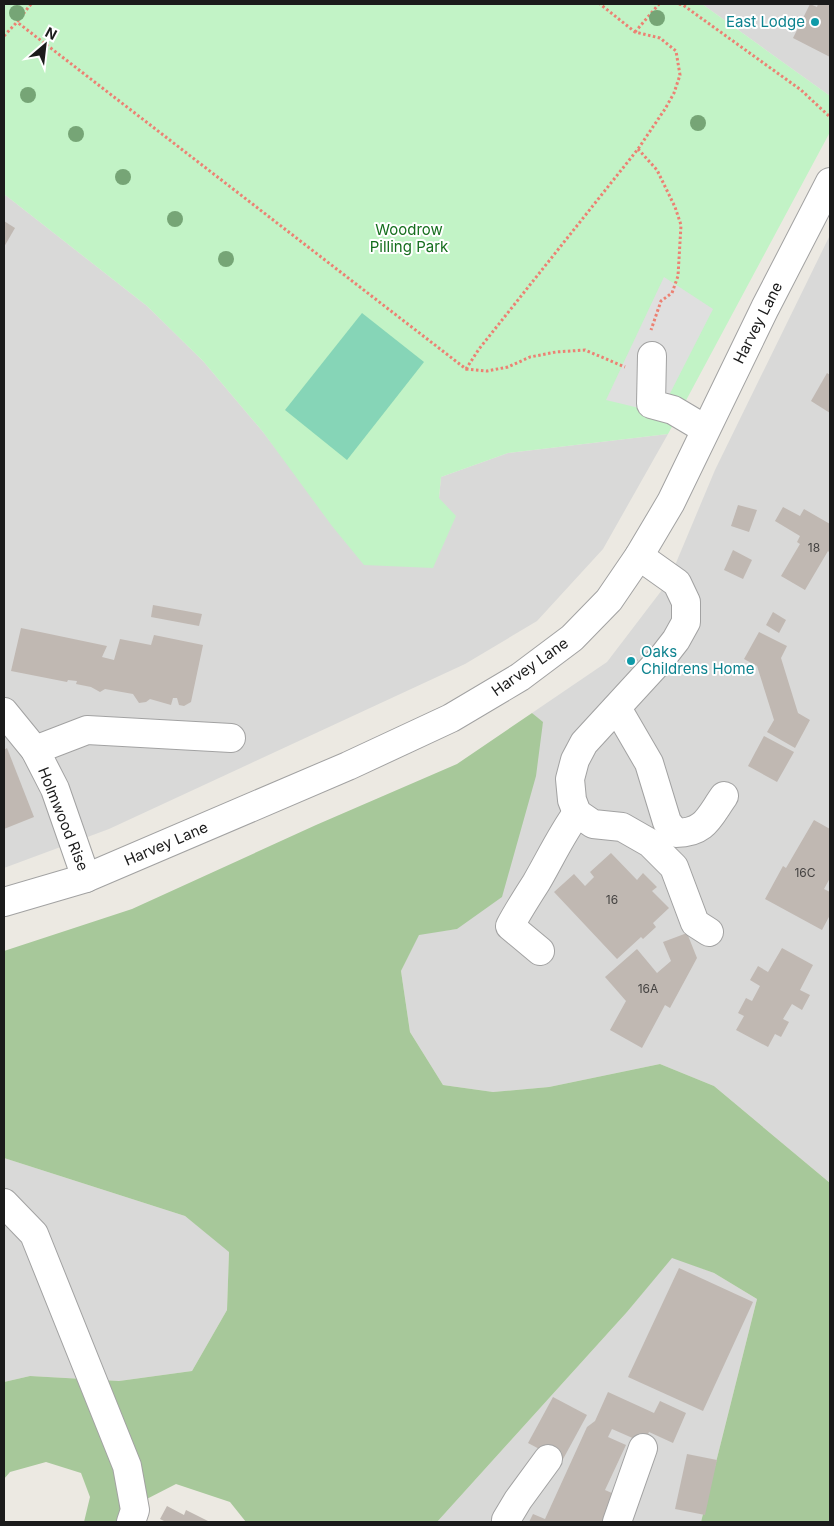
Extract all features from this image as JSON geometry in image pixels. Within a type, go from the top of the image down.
[{"type":"street","name":"Harvey Lane","points":[[4,902],[86,878],[348,766],[451,718],[520,677],[572,638],[609,600],[639,556],[671,502],[830,182]]},
{"type":"street","points":[[652,356],[651,404],[673,410],[706,429]]},
{"type":"street","points":[[639,556],[677,583],[686,602],[686,622],[676,640],[662,658],[584,743],[575,760],[570,779],[572,800],[577,813],[593,824],[622,828],[650,843],[674,867],[695,923],[709,932]]},
{"type":"street","points":[[617,708],[649,763],[667,822],[676,832],[690,833],[702,826],[724,796]]},
{"type":"street","name":"Holmwood Rise","points":[[4,712],[35,750],[55,790],[86,878]]},
{"type":"street","points":[[35,750],[86,730],[231,738]]},
{"type":"street","points":[[540,951],[510,926],[536,883],[563,832],[577,813]]},
{"type":"street","points":[[4,1203],[34,1234],[127,1466],[136,1510],[131,1522]]},
{"type":"street","points":[[617,1522],[643,1448]]},
{"type":"street","points":[[507,1522],[506,1520],[518,1500],[548,1459]]},
{"type":"path","points":[[4,36],[31,4]]},
{"type":"path","points":[[466,369],[479,349],[638,149],[674,93],[680,75],[676,51],[660,38],[635,32],[600,4]]},
{"type":"path","points":[[635,32],[658,4]]},
{"type":"path","points":[[679,4],[801,90],[830,117]]},
{"type":"path","points":[[17,22],[466,369],[487,371],[530,357],[556,352],[585,350],[623,367],[639,366],[652,356],[649,333],[661,301],[672,293],[678,276],[681,225],[675,207],[657,170],[638,149]]},
{"type":"shaded area","points":[[702,4],[830,4],[830,96]]},
{"type":"shaded area","points":[[4,194],[147,306],[203,361],[263,432],[296,475],[439,498],[441,477],[508,453],[668,434],[603,549],[537,621],[465,664],[109,829],[4,868]]},
{"type":"shaded area","points":[[830,235],[830,1183],[714,1086],[660,1064],[549,1087],[493,1092],[443,1085],[410,1032],[401,971],[419,934],[457,929],[543,723],[532,713],[607,662],[668,582],[715,470]]},
{"type":"shaded area","points":[[664,277],[713,309],[660,413],[606,400]]},
{"type":"shaded area","points":[[4,1158],[185,1216],[229,1251],[227,1310],[192,1371],[119,1381],[30,1376],[4,1382]]},
{"type":"shaded area","points":[[672,1257],[714,1273],[757,1299],[701,1522],[437,1522],[627,1312]]},
{"type":"green space","name":"Woodrow Pilling Park","points":[[4,4],[702,4],[830,96],[830,132],[668,434],[508,453],[441,477],[439,498],[456,516],[433,568],[364,565],[332,526],[263,432],[203,361],[147,306],[4,194]]},
{"type":"green space","points":[[362,313],[424,362],[347,460],[285,410]]},
{"type":"green space","points":[[532,713],[543,722],[536,776],[502,897],[457,929],[419,935],[401,971],[410,1032],[443,1085],[493,1092],[549,1087],[660,1064],[714,1086],[830,1183],[830,1522],[701,1522],[757,1299],[714,1273],[672,1258],[627,1312],[437,1522],[246,1522],[230,1502],[176,1484],[135,1505],[126,1522],[84,1522],[90,1497],[81,1473],[46,1462],[10,1472],[4,1479],[4,1382],[30,1376],[119,1381],[192,1371],[227,1310],[229,1252],[185,1216],[4,1158],[4,951],[132,909],[316,825],[457,764]]},
{"type":"building","name":"East Lodge","points":[[810,4],[817,7],[818,4],[830,4],[830,57],[793,38]]},
{"type":"building","points":[[4,221],[15,228],[4,247]]},
{"type":"building","points":[[827,373],[830,375],[830,413],[811,401]]},
{"type":"building","points":[[738,505],[757,510],[749,532],[731,526]]},
{"type":"building","points":[[783,507],[800,516],[804,509],[830,524],[830,553],[828,551],[805,590],[781,576],[800,544],[797,542],[800,536],[775,521]]},
{"type":"building","points":[[733,550],[752,560],[743,579],[724,570]]},
{"type":"building","points":[[153,605],[202,614],[199,626],[151,617]]},
{"type":"building","points":[[773,612],[786,620],[779,633],[766,625]]},
{"type":"building","points":[[21,628],[107,646],[102,657],[114,660],[120,639],[151,645],[154,635],[203,645],[191,702],[184,706],[179,705],[177,698],[173,698],[171,705],[150,699],[139,703],[133,694],[105,689],[100,692],[91,687],[76,684],[77,681],[68,680],[67,682],[11,671]]},
{"type":"building","points":[[759,632],[787,646],[781,658],[798,713],[810,720],[795,748],[767,732],[774,720],[757,666],[744,659]]},
{"type":"building","name":"Oaks Childrens Home","points":[[631,654],[638,660],[631,668],[624,661]]},
{"type":"building","points":[[764,736],[794,752],[777,782],[748,766]]},
{"type":"building","points":[[7,748],[34,817],[4,829],[4,750]]},
{"type":"building","points":[[814,820],[830,829],[830,878],[824,889],[830,892],[830,915],[822,930],[765,899],[783,866],[786,868]]},
{"type":"building","points":[[611,853],[637,880],[643,873],[657,887],[652,891],[669,908],[653,923],[656,927],[643,939],[641,937],[617,959],[554,892],[574,874],[585,886],[594,877],[590,872]]},
{"type":"building","points":[[687,933],[697,958],[670,1008],[665,1005],[642,1048],[610,1030],[626,1001],[605,977],[637,949],[657,973],[671,961],[663,942]]},
{"type":"building","points":[[782,948],[813,965],[800,990],[810,995],[802,1010],[792,1004],[783,1019],[789,1022],[781,1037],[775,1034],[768,1047],[736,1030],[744,1016],[738,1013],[746,998],[752,1001],[760,986],[750,980],[758,966],[768,972]]},
{"type":"building","points":[[679,1268],[753,1302],[703,1411],[628,1377]]},
{"type":"building","points":[[608,1392],[654,1413],[660,1401],[686,1413],[673,1443],[649,1432],[644,1443],[612,1429],[608,1437],[626,1445],[605,1490],[621,1497],[610,1522],[529,1522],[533,1514],[545,1519],[587,1427],[595,1421]]},
{"type":"building","points":[[553,1397],[587,1415],[562,1461],[528,1443]]},
{"type":"building","points":[[687,1454],[717,1460],[705,1515],[675,1509]]},
{"type":"building","points":[[167,1506],[184,1515],[186,1510],[210,1522],[166,1522],[160,1519]]},
{"type":"place","name":"East Lodge","points":[[815,22]]},
{"type":"place","name":"Oaks Childrens Home","points":[[631,661]]}]
